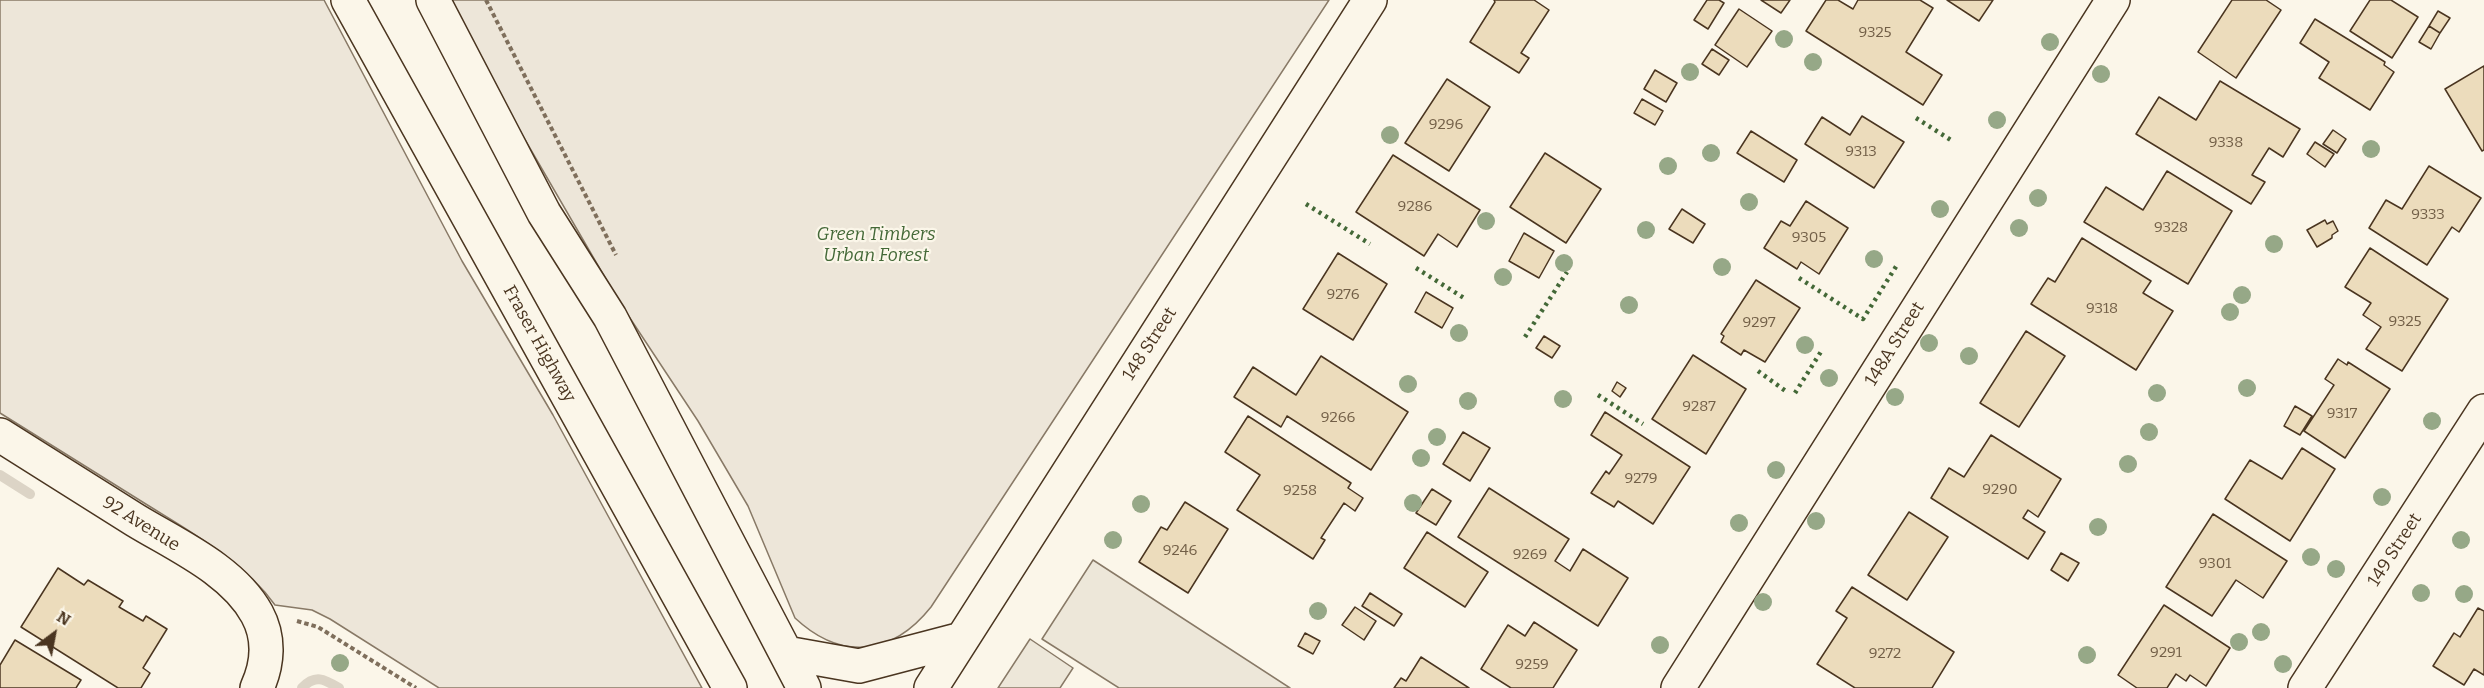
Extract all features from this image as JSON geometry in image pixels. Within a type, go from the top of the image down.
[{"type":"main road","name":"Fraser Highway","points":[[348,0],[730,688]]},
{"type":"main road","points":[[433,0],[544,213],[610,317],[804,688]]},
{"type":"main road","name":"148 Street","points":[[931,688],[1370,0]]},
{"type":"main road","name":"148A Street","points":[[1678,688],[2113,0]]},
{"type":"main road","name":"149 Street","points":[[2305,688],[2484,411]]},
{"type":"main road","name":"92 Avenue","points":[[0,435],[221,575],[276,626]]},
{"type":"main road","points":[[257,688],[276,626]]},
{"type":"main road","points":[[786,653],[859,666],[962,639]]},
{"type":"path","points":[[486,0],[621,265]]},
{"type":"path","points":[[276,626],[305,622],[318,627],[416,688]]},
{"type":"green space","points":[[0,0],[324,0],[462,261],[553,415],[702,688],[439,688],[330,619],[312,610],[275,605],[247,573],[213,547],[0,413]]},
{"type":"green space","name":"Green Timbers Urban Forest","points":[[444,0],[1329,0],[931,607],[916,623],[900,635],[883,643],[866,647],[848,646],[830,641],[812,632],[795,618],[748,506],[698,421],[618,300]]},
{"type":"shaded area","points":[[1093,560],[1290,688],[1119,688],[1042,639]]},
{"type":"shaded area","points":[[1030,639],[1073,668],[1060,688],[998,688]]},
{"type":"building","points":[[1494,0],[1534,0],[1549,10],[1521,53],[1529,58],[1519,73],[1470,42],[1495,2]]},
{"type":"building","points":[[1707,0],[1719,0],[1724,3],[1708,29],[1694,20]]},
{"type":"building","points":[[1761,0],[1790,0],[1781,13]]},
{"type":"building","points":[[1826,0],[1838,0],[1853,9],[1858,0],[1920,0],[1933,8],[1906,52],[1942,75],[1923,105],[1806,31]]},
{"type":"building","points":[[1947,0],[1993,0],[1979,21]]},
{"type":"building","points":[[2232,0],[2266,0],[2281,10],[2236,78],[2198,52]]},
{"type":"building","points":[[2370,0],[2391,0],[2418,17],[2392,58],[2350,31]]},
{"type":"building","points":[[1739,9],[1772,31],[1747,67],[1715,45]]},
{"type":"building","points":[[2438,11],[2450,18],[2440,33],[2429,26]]},
{"type":"building","points":[[2315,19],[2385,62],[2384,65],[2394,72],[2370,110],[2319,78],[2329,62],[2300,43]]},
{"type":"building","points":[[2429,26],[2440,33],[2431,49],[2419,42]]},
{"type":"building","points":[[1712,49],[1729,60],[1719,75],[1702,64]]},
{"type":"building","points":[[2484,66],[2484,150],[2482,151],[2445,89]]},
{"type":"building","points":[[1655,70],[1677,83],[1666,102],[1644,89]]},
{"type":"building","points":[[1447,79],[1490,107],[1449,171],[1405,143]]},
{"type":"building","points":[[2220,81],[2300,129],[2283,157],[2269,148],[2252,175],[2265,182],[2251,204],[2136,134],[2159,97],[2196,120]]},
{"type":"building","points":[[1642,99],[1663,111],[1655,125],[1634,113]]},
{"type":"building","points":[[1862,116],[1904,142],[1874,188],[1805,144],[1822,117],[1850,135]]},
{"type":"building","points":[[2333,130],[2346,139],[2337,153],[2323,144]]},
{"type":"building","points":[[1751,131],[1797,160],[1784,182],[1737,153]]},
{"type":"building","points":[[2315,142],[2334,154],[2325,167],[2307,154]]},
{"type":"building","points":[[1545,153],[1601,189],[1566,243],[1510,207]]},
{"type":"building","points":[[1393,155],[1480,210],[1457,247],[1438,234],[1424,256],[1356,212]]},
{"type":"building","points":[[2429,166],[2481,198],[2459,232],[2452,227],[2427,265],[2369,228],[2386,200],[2402,209]]},
{"type":"building","points":[[2167,171],[2232,211],[2188,284],[2084,222],[2106,187],[2143,210]]},
{"type":"building","points":[[1806,201],[1848,228],[1819,274],[1801,262],[1797,269],[1764,248],[1781,221],[1790,226]]},
{"type":"building","points":[[1682,209],[1705,224],[1693,243],[1669,229]]},
{"type":"building","points":[[2325,220],[2327,224],[2333,221],[2338,231],[2332,235],[2332,238],[2317,247],[2307,230]]},
{"type":"building","points":[[1524,233],[1554,251],[1539,278],[1509,261]]},
{"type":"building","points":[[2082,238],[2151,281],[2143,293],[2173,311],[2136,370],[2031,304],[2048,278],[2055,282]]},
{"type":"building","points":[[2370,248],[2448,299],[2402,371],[2366,349],[2381,327],[2363,315],[2371,303],[2345,287]]},
{"type":"building","points":[[1338,253],[1387,284],[1353,340],[1303,309]]},
{"type":"building","points":[[1756,280],[1800,308],[1765,362],[1744,350],[1741,355],[1721,342],[1724,336],[1721,334]]},
{"type":"building","points":[[1426,292],[1453,308],[1442,328],[1415,312]]},
{"type":"building","points":[[2026,331],[2065,356],[2019,427],[1980,403]]},
{"type":"building","points":[[1544,336],[1560,346],[1552,358],[1536,348]]},
{"type":"building","points":[[1693,355],[1746,389],[1706,454],[1652,419]]},
{"type":"building","points":[[1321,356],[1408,412],[1371,470],[1287,416],[1281,427],[1234,397],[1253,367],[1296,395]]},
{"type":"building","points":[[2338,359],[2347,365],[2348,362],[2390,389],[2345,458],[2304,431],[2334,385],[2325,379]]},
{"type":"building","points":[[1617,382],[1626,388],[1620,397],[1612,391]]},
{"type":"building","points":[[2295,406],[2312,416],[2300,435],[2284,426]]},
{"type":"building","points":[[1605,412],[1690,467],[1653,524],[1618,501],[1614,507],[1591,493],[1606,471],[1609,474],[1622,455],[1591,435]]},
{"type":"building","points":[[1248,416],[1351,483],[1348,488],[1363,498],[1355,511],[1344,503],[1321,538],[1325,540],[1313,559],[1237,510],[1260,475],[1225,452]]},
{"type":"building","points":[[1463,432],[1490,448],[1470,481],[1443,464]]},
{"type":"building","points":[[1991,435],[2061,479],[2038,517],[2028,510],[2023,518],[2045,532],[2028,559],[1931,498],[1949,468],[1964,477]]},
{"type":"building","points":[[2302,448],[2335,469],[2290,541],[2225,499],[2250,460],[2282,479]]},
{"type":"building","points":[[1489,488],[1569,539],[1555,561],[1570,571],[1583,549],[1628,578],[1598,626],[1458,537]]},
{"type":"building","points":[[1432,489],[1451,501],[1436,525],[1416,513]]},
{"type":"building","points":[[1185,502],[1228,529],[1188,593],[1139,562],[1161,527],[1167,530]]},
{"type":"building","points":[[1909,512],[1948,537],[1907,600],[1868,575]]},
{"type":"building","points":[[2213,514],[2287,561],[2263,598],[2236,580],[2212,616],[2166,587]]},
{"type":"building","points":[[1427,532],[1488,572],[1465,607],[1404,568]]},
{"type":"building","points":[[2061,553],[2079,563],[2068,581],[2051,570]]},
{"type":"building","points":[[58,568],[84,585],[88,580],[123,601],[119,607],[143,621],[146,616],[167,629],[143,668],[150,673],[141,688],[118,688],[21,627]]},
{"type":"building","points":[[1852,587],[1954,652],[1932,688],[1855,688],[1817,664],[1847,618],[1836,611]]},
{"type":"building","points":[[1370,593],[1402,614],[1394,626],[1362,606]]},
{"type":"building","points":[[2164,605],[2230,648],[2206,686],[2190,675],[2186,681],[2176,674],[2167,688],[2137,688],[2118,675]]},
{"type":"building","points":[[1355,607],[1376,621],[1364,640],[1342,625]]},
{"type":"building","points":[[2478,608],[2484,611],[2484,675],[2474,669],[2464,685],[2433,666],[2454,633],[2460,637]]},
{"type":"building","points":[[1534,622],[1577,650],[1553,688],[1511,688],[1481,669],[1508,625],[1525,636]]},
{"type":"building","points":[[1305,633],[1320,641],[1313,654],[1298,646]]},
{"type":"building","points":[[15,640],[81,680],[76,688],[0,688],[0,665]]},
{"type":"building","points":[[1421,657],[1469,688],[1394,688],[1401,678],[1406,681]]},
{"type":"waterway","points":[[0,475],[30,494]]},
{"type":"waterway","points":[[302,688],[315,679],[329,682],[339,688]]},
{"type":"hedge","points":[[1916,118],[1954,142]]},
{"type":"hedge","points":[[1306,204],[1370,244]]},
{"type":"hedge","points":[[1799,278],[1863,319],[1897,265]]},
{"type":"hedge","points":[[1416,268],[1464,298]]},
{"type":"hedge","points":[[1525,337],[1567,272]]},
{"type":"hedge","points":[[1795,393],[1822,350]]},
{"type":"hedge","points":[[1758,371],[1787,392]]},
{"type":"hedge","points":[[1598,395],[1643,424]]}]
